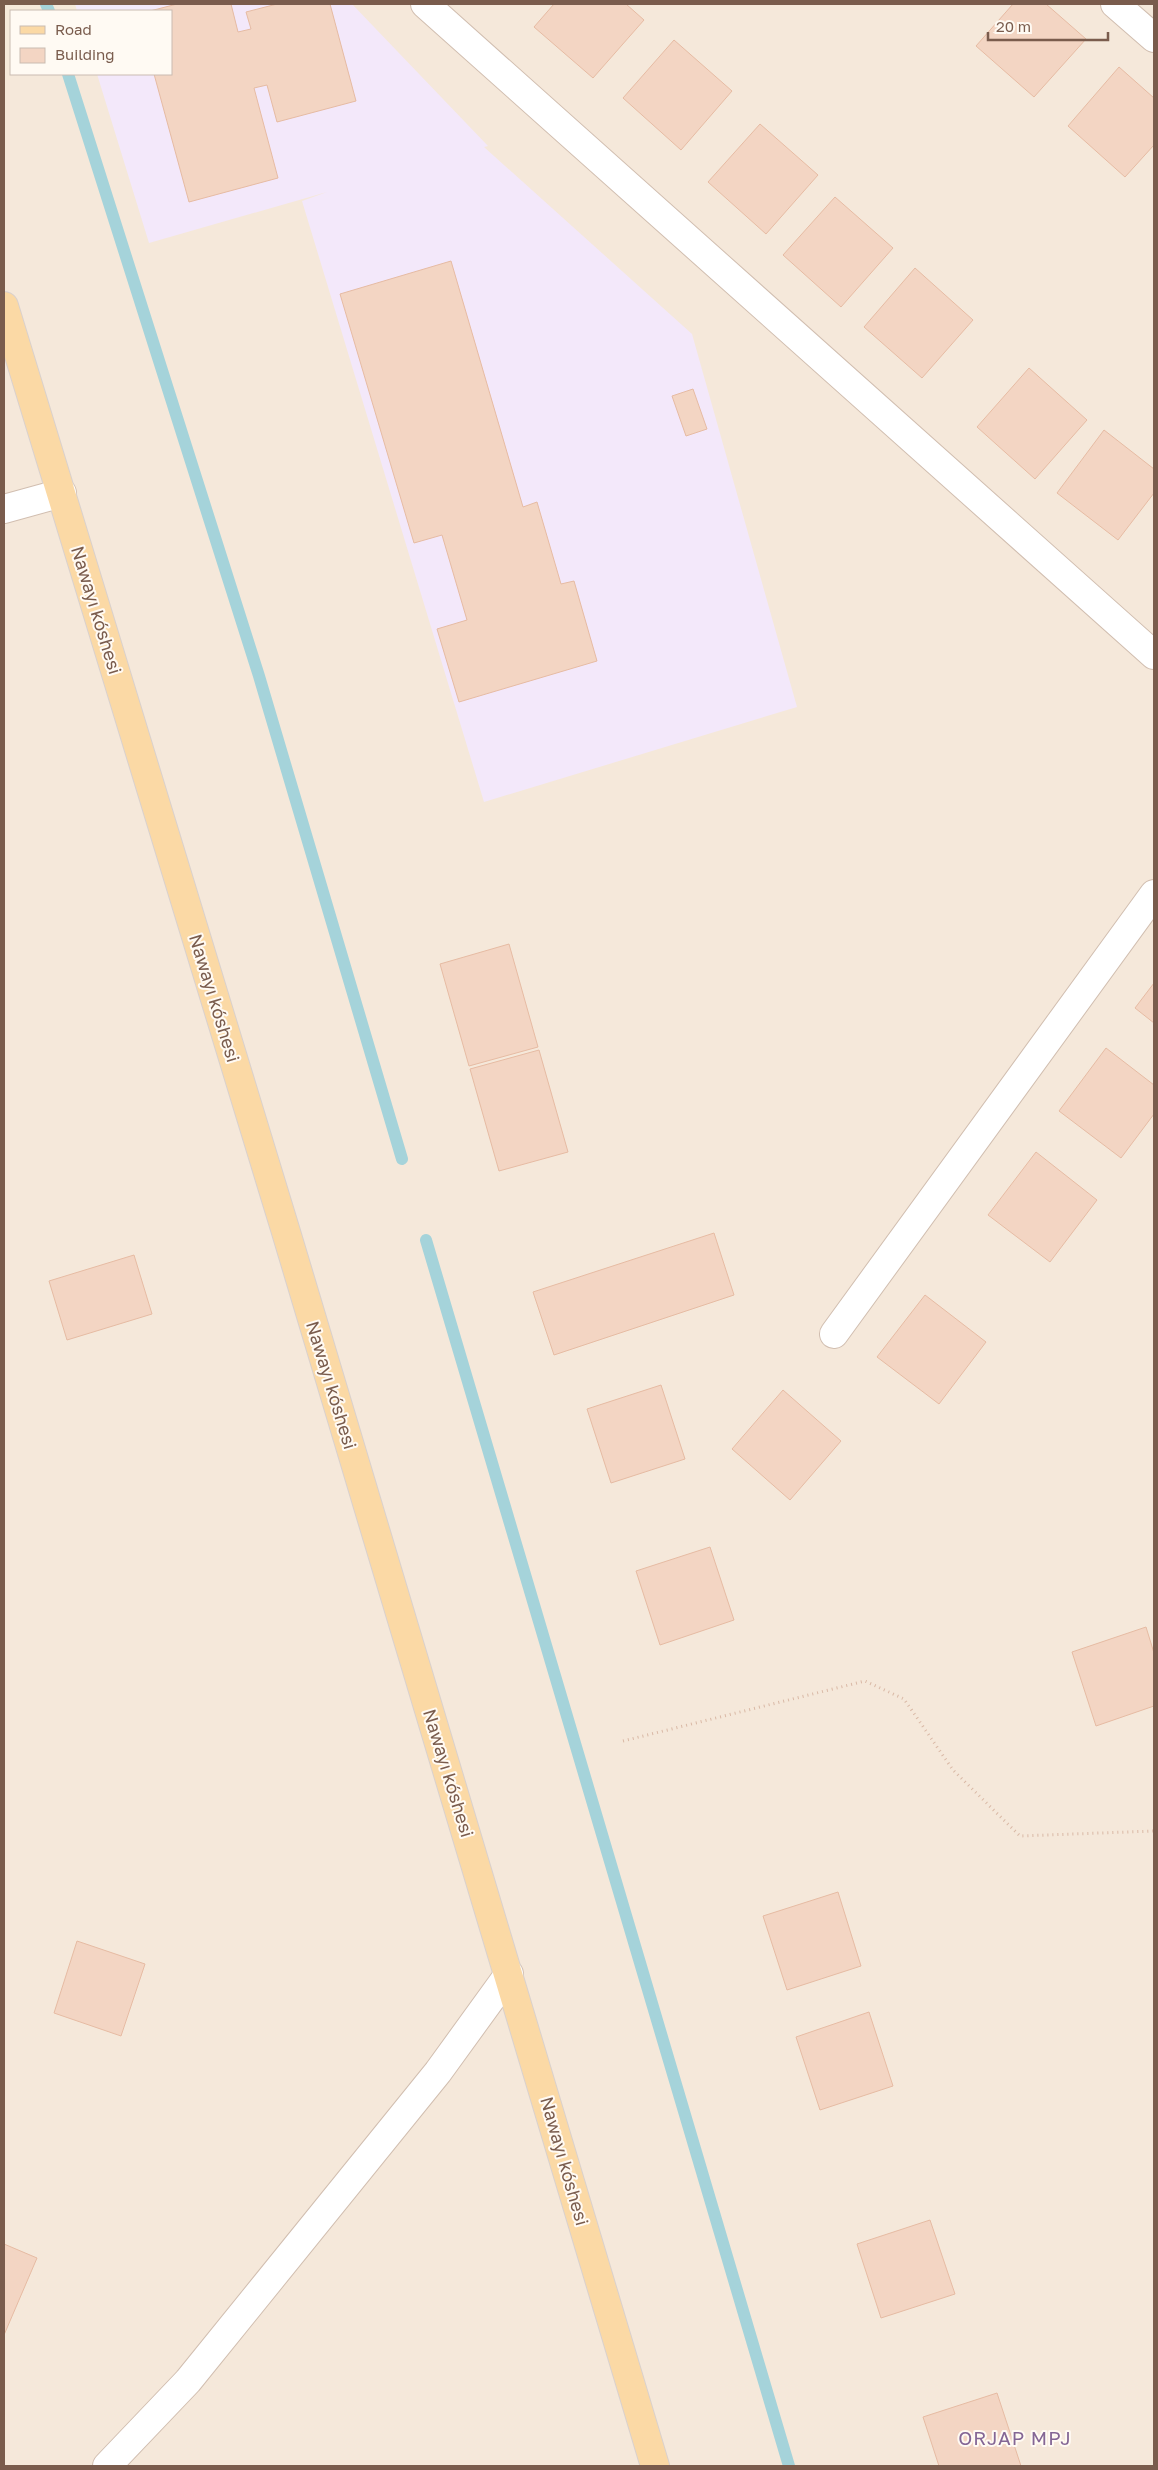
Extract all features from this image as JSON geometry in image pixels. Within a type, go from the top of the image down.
[{"type":"main road","name":"Nawayı kóshesi","points":[[4,306],[509,1974],[655,2466]]},
{"type":"street","points":[[425,4],[1154,655]]},
{"type":"street","points":[[1115,4],[1154,38]]},
{"type":"street","points":[[4,509],[62,493]]},
{"type":"street","points":[[834,1334],[1154,894]]},
{"type":"street","points":[[107,2466],[188,2381],[438,2072],[509,1974]]},
{"type":"path","points":[[622,1741],[865,1681],[904,1699],[953,1770],[1020,1836],[1154,1831]]},
{"type":"shaded area","points":[[4,4],[1154,4],[1154,2466],[4,2466]]},
{"type":"shaded area","points":[[75,4],[352,4],[488,146],[484,147],[692,334],[797,707],[484,802],[302,201],[327,192],[149,243],[97,75],[172,75],[172,10],[77,10]]},
{"type":"building","points":[[177,4],[231,4],[238,32],[251,29],[246,12],[277,4],[330,4],[356,101],[277,122],[267,85],[254,88],[278,178],[189,202],[154,75],[172,75],[172,10],[154,10]]},
{"type":"building","points":[[554,4],[626,4],[644,20],[593,78],[534,27]]},
{"type":"building","points":[[1013,4],[1046,4],[1086,39],[1034,97],[976,46]]},
{"type":"building","points":[[674,40],[732,91],[681,150],[623,98]]},
{"type":"building","points":[[1119,67],[1154,98],[1154,145],[1125,177],[1068,126]]},
{"type":"building","points":[[760,124],[818,175],[766,234],[708,182]]},
{"type":"building","points":[[835,197],[893,248],[841,307],[783,255]]},
{"type":"building","points":[[451,261],[523,507],[537,502],[561,584],[574,581],[597,661],[459,702],[437,629],[467,620],[442,535],[414,543],[340,294]]},
{"type":"building","points":[[915,268],[973,320],[922,378],[864,327]]},
{"type":"building","points":[[1029,368],[1087,420],[1035,479],[977,427]]},
{"type":"building","points":[[693,389],[707,429],[686,436],[672,396]]},
{"type":"building","points":[[1104,430],[1154,469],[1154,493],[1118,540],[1057,493]]},
{"type":"building","points":[[509,944],[538,1047],[469,1066],[440,964]]},
{"type":"building","points":[[1154,983],[1154,1023],[1135,1008]]},
{"type":"building","points":[[1106,1048],[1154,1085],[1154,1114],[1121,1158],[1059,1111]]},
{"type":"building","points":[[539,1050],[568,1152],[499,1171],[470,1069]]},
{"type":"building","points":[[1036,1152],[1097,1200],[1050,1262],[988,1215]]},
{"type":"building","points":[[714,1233],[734,1295],[554,1355],[533,1292]]},
{"type":"building","points":[[134,1255],[152,1314],[67,1340],[49,1281]]},
{"type":"building","points":[[925,1295],[986,1342],[939,1404],[877,1357]]},
{"type":"building","points":[[661,1385],[685,1459],[611,1483],[587,1409]]},
{"type":"building","points":[[783,1390],[841,1441],[790,1500],[732,1449]]},
{"type":"building","points":[[710,1547],[734,1620],[660,1645],[636,1571]]},
{"type":"building","points":[[1146,1627],[1154,1653],[1154,1706],[1096,1726],[1072,1652]]},
{"type":"building","points":[[838,1892],[861,1966],[787,1990],[763,1916]]},
{"type":"building","points":[[77,1941],[145,1964],[121,2036],[54,2013]]},
{"type":"building","points":[[869,2012],[893,2086],[820,2110],[796,2037]]},
{"type":"building","points":[[930,2220],[955,2294],[881,2318],[857,2244]]},
{"type":"building","points":[[4,2244],[37,2258],[4,2335]]},
{"type":"building","points":[[997,2393],[1021,2466],[939,2466],[923,2417]]},
{"type":"waterway","points":[[46,4],[49,10]]},
{"type":"waterway","points":[[68,75],[259,676],[402,1159]]},
{"type":"waterway","points":[[426,1240],[789,2466]]},
{"type":"district","name":"ORJAP MPJ","points":[[1015,2437]]}]
